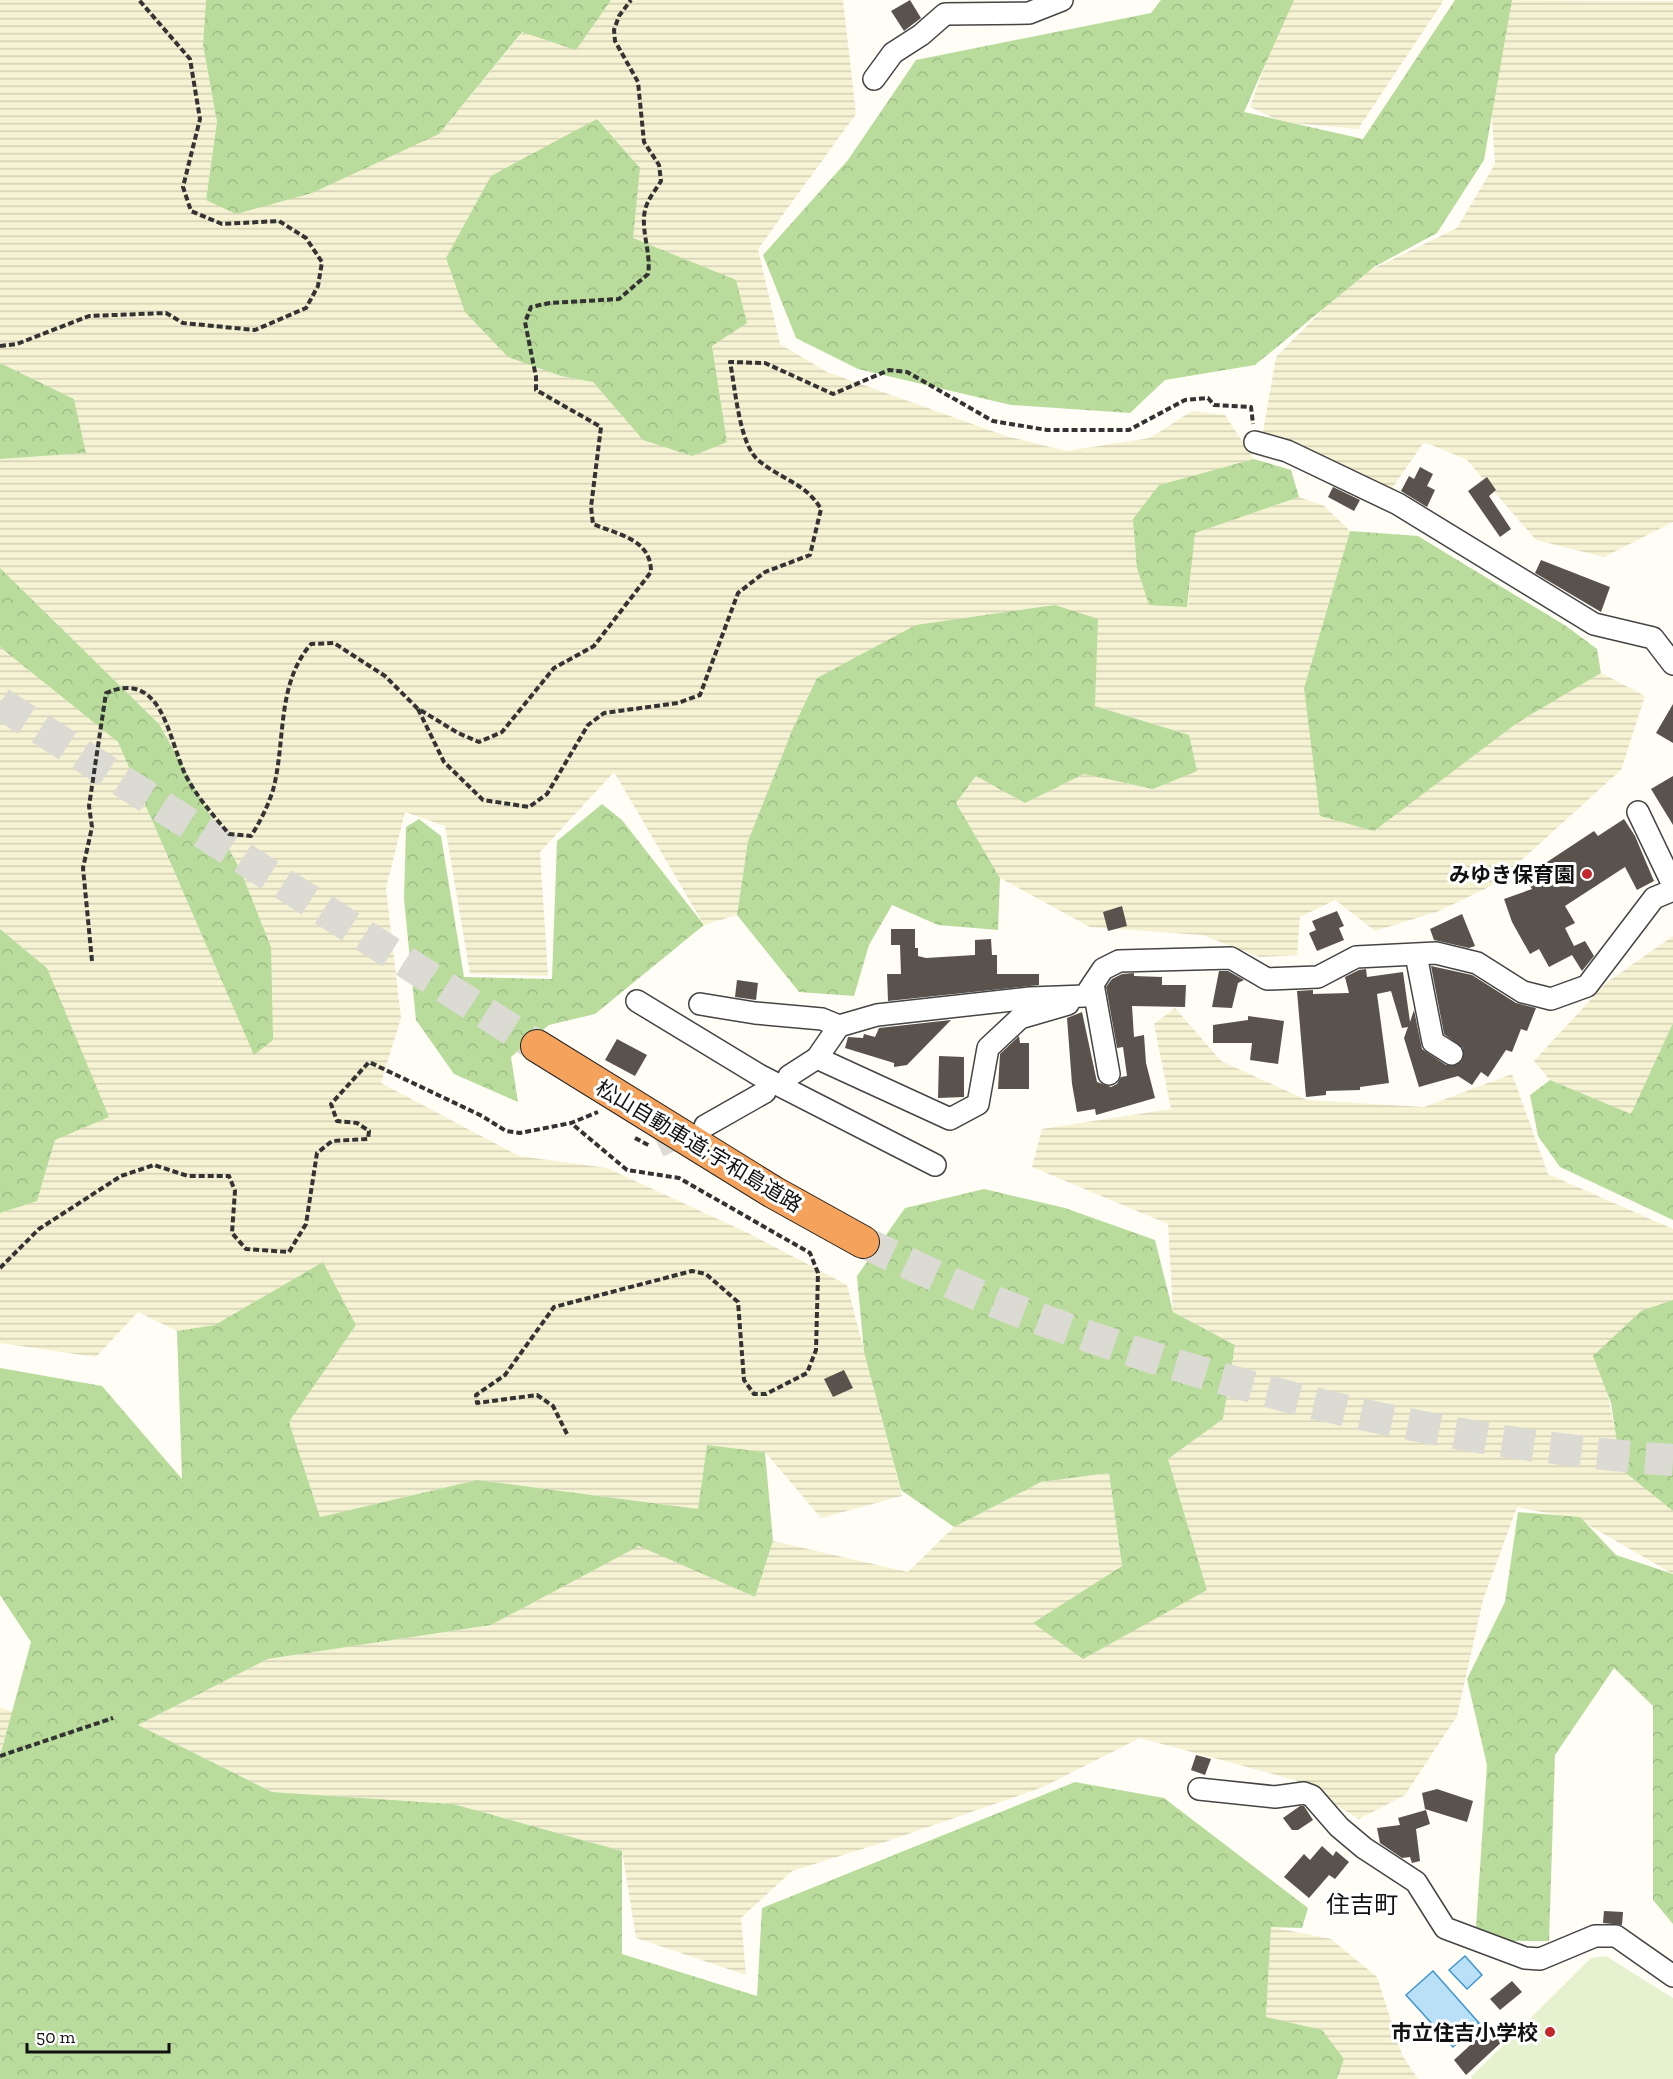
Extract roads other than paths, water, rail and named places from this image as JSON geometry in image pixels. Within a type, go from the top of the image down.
[{"type":"highway","name":"松山自動車道;宇和島道路","points":[[537,1046],[773,1192],[863,1242]]},
{"type":"street","points":[[874,80],[893,53],[921,35],[945,14],[1029,13],[1062,0]]},
{"type":"street","points":[[1255,442],[1287,451],[1398,504],[1594,624],[1653,639],[1673,664]]},
{"type":"street","points":[[1638,812],[1673,885]]},
{"type":"street","points":[[817,1058],[950,1119],[978,1104],[988,1048],[1020,1018],[1074,1002],[1089,990],[1103,969],[1119,962],[1231,957],[1267,979],[1318,977],[1356,957],[1436,953],[1477,963],[1523,992],[1551,999],[1587,986],[1654,898],[1673,890]]},
{"type":"street","points":[[1416,955],[1433,1042],[1452,1054]]},
{"type":"street","points":[[700,1004],[754,1013],[822,1019],[839,1026],[877,1015],[1089,990]]},
{"type":"street","points":[[1089,990],[1109,1074]]},
{"type":"street","points":[[638,1001],[759,1075],[935,1165]]},
{"type":"street","points":[[789,1076],[817,1058],[839,1026]]},
{"type":"street","points":[[705,1126],[765,1092]]},
{"type":"street","points":[[1199,1789],[1275,1797],[1304,1793],[1312,1796],[1339,1827],[1365,1848],[1416,1882],[1445,1928],[1525,1958],[1540,1959],[1596,1936],[1616,1936],[1673,1976]]},
{"type":"water","points":[[1465,1956],[1482,1975],[1467,1989],[1449,1970]]},
{"type":"water","points":[[1433,1971],[1479,2023],[1453,2047],[1406,1995]]},
{"type":"tunnel","points":[[0,703],[537,1046]]},
{"type":"tunnel","points":[[659,1147],[691,1132]]},
{"type":"tunnel","points":[[863,1242],[1021,1312],[1179,1366],[1260,1389],[1341,1410],[1506,1442],[1589,1453],[1673,1460]]},
{"type":"place","name":"みゆき保育園","points":[[1587,874]]},
{"type":"place","name":"市立住吉小学校","points":[[1550,2032]]},
{"type":"district","name":"住吉町","points":[[1362,1904]]}]
